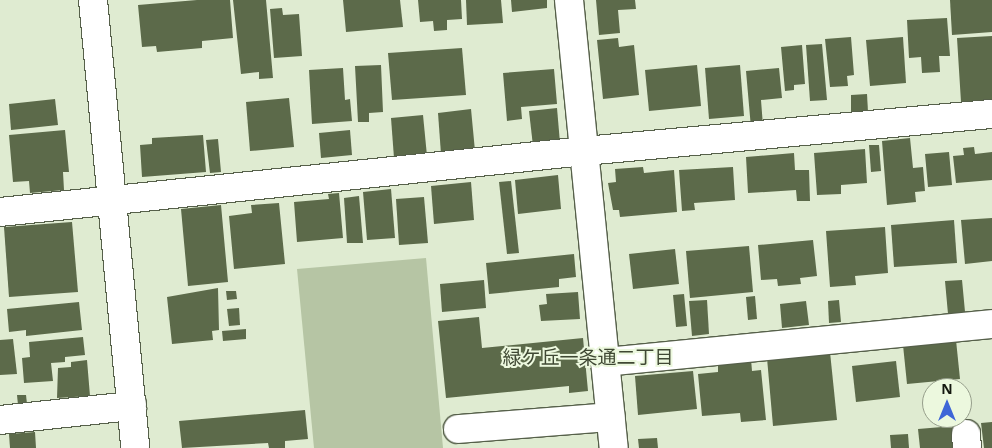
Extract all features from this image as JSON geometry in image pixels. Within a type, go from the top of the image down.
[{"type":"street","points":[[93,0],[136,448]]},
{"type":"street","points":[[569,0],[614,448]]},
{"type":"street","points":[[0,212],[584,151],[992,114]]},
{"type":"street","points":[[605,362],[992,324]]},
{"type":"street","points":[[0,420],[132,406]]},
{"type":"street","points":[[458,429],[610,417]]},
{"type":"green space","points":[[426,258],[443,448],[314,448],[297,269]]},
{"type":"building","points":[[197,0],[230,0],[233,38],[202,41],[202,48],[157,52],[156,46],[142,47],[138,5]]},
{"type":"building","points":[[233,0],[266,0],[273,78],[259,79],[259,72],[241,74]]},
{"type":"building","points":[[343,0],[400,0],[403,27],[346,32]]},
{"type":"building","points":[[418,0],[461,0],[462,19],[447,20],[447,30],[434,31],[433,21],[420,22]]},
{"type":"building","points":[[466,0],[501,0],[503,23],[467,25]]},
{"type":"building","points":[[511,0],[547,0],[547,8],[512,12]]},
{"type":"building","points":[[596,0],[635,0],[636,9],[618,10],[620,33],[599,35]]},
{"type":"building","points":[[950,0],[992,0],[992,32],[952,35]]},
{"type":"building","points":[[282,8],[283,15],[299,14],[302,56],[274,58],[270,9]]},
{"type":"building","points":[[947,18],[950,56],[939,56],[940,72],[922,73],[921,57],[909,58],[907,20]]},
{"type":"building","points":[[992,36],[992,101],[961,102],[957,38]]},
{"type":"building","points":[[851,37],[854,75],[847,76],[848,86],[830,87],[825,39]]},
{"type":"building","points":[[903,37],[906,83],[870,86],[866,40]]},
{"type":"building","points":[[618,38],[619,47],[634,45],[639,95],[603,99],[597,40]]},
{"type":"building","points":[[822,44],[827,100],[810,101],[806,45]]},
{"type":"building","points":[[802,45],[805,84],[794,85],[794,90],[785,91],[781,47]]},
{"type":"building","points":[[462,48],[466,95],[392,100],[388,53]]},
{"type":"building","points":[[381,65],[383,112],[369,113],[369,122],[358,122],[355,66]]},
{"type":"building","points":[[697,65],[701,106],[649,111],[645,70]]},
{"type":"building","points":[[740,65],[744,116],[709,119],[705,68]]},
{"type":"building","points":[[343,68],[345,100],[350,99],[352,121],[312,124],[309,70]]},
{"type":"building","points":[[779,68],[782,98],[761,100],[763,126],[751,128],[746,71]]},
{"type":"building","points":[[554,69],[557,104],[521,107],[522,119],[507,121],[503,73]]},
{"type":"building","points":[[867,94],[868,112],[851,112],[851,95]]},
{"type":"building","points":[[289,98],[294,147],[250,151],[246,102]]},
{"type":"building","points":[[55,99],[58,125],[11,130],[9,104]]},
{"type":"building","points":[[557,108],[560,143],[533,146],[529,111]]},
{"type":"building","points":[[471,109],[475,151],[441,154],[438,113]]},
{"type":"building","points":[[423,115],[427,156],[394,158],[391,118]]},
{"type":"building","points":[[65,130],[69,172],[63,172],[64,190],[30,193],[29,181],[13,182],[9,135]]},
{"type":"building","points":[[350,130],[352,155],[321,158],[319,133]]},
{"type":"building","points":[[203,135],[206,172],[142,177],[140,145],[152,144],[152,138]]},
{"type":"building","points":[[910,138],[913,168],[923,167],[925,191],[915,192],[916,202],[887,205],[882,141]]},
{"type":"building","points":[[218,139],[221,172],[210,173],[206,140]]},
{"type":"building","points":[[869,145],[879,145],[881,171],[871,172]]},
{"type":"building","points":[[974,147],[975,154],[992,152],[992,180],[956,183],[953,156],[964,155],[963,148]]},
{"type":"building","points":[[865,149],[867,183],[841,185],[841,194],[817,195],[814,153]]},
{"type":"building","points":[[949,152],[952,185],[928,187],[925,154]]},
{"type":"building","points":[[794,153],[795,170],[809,170],[810,201],[797,201],[796,190],[748,193],[746,157]]},
{"type":"building","points":[[643,167],[644,173],[674,170],[677,212],[620,217],[619,210],[613,210],[608,183],[616,182],[615,169]]},
{"type":"building","points":[[733,167],[735,200],[694,203],[695,210],[682,211],[679,170]]},
{"type":"building","points":[[558,175],[561,209],[518,214],[515,180]]},
{"type":"building","points":[[511,181],[519,253],[507,254],[499,182]]},
{"type":"building","points":[[471,182],[474,220],[434,224],[431,186]]},
{"type":"building","points":[[391,189],[395,238],[367,240],[363,192]]},
{"type":"building","points":[[339,193],[343,238],[297,242],[294,202],[329,199],[328,194]]},
{"type":"building","points":[[359,196],[363,243],[347,243],[344,198]]},
{"type":"building","points":[[424,197],[428,243],[399,245],[396,199]]},
{"type":"building","points":[[279,203],[285,264],[234,269],[229,216],[252,213],[251,205]]},
{"type":"building","points":[[221,205],[228,282],[188,286],[181,209]]},
{"type":"building","points":[[992,218],[992,261],[965,264],[961,220]]},
{"type":"building","points":[[954,220],[957,263],[894,267],[891,225]]},
{"type":"building","points":[[72,222],[78,292],[9,297],[4,227]]},
{"type":"building","points":[[885,227],[888,273],[855,276],[856,285],[830,287],[826,231]]},
{"type":"building","points":[[813,240],[817,276],[800,278],[801,284],[778,286],[777,279],[761,280],[758,245]]},
{"type":"building","points":[[749,246],[753,292],[690,298],[686,251]]},
{"type":"building","points":[[675,249],[679,284],[633,289],[629,254]]},
{"type":"building","points":[[574,254],[576,277],[559,279],[559,287],[489,294],[486,263]]},
{"type":"building","points":[[484,280],[486,308],[442,312],[440,284]]},
{"type":"building","points":[[962,280],[965,312],[948,314],[945,281]]},
{"type":"building","points":[[218,288],[219,330],[212,331],[213,340],[172,344],[167,297]]},
{"type":"building","points":[[226,291],[236,291],[237,299],[227,300]]},
{"type":"building","points":[[578,292],[580,319],[541,321],[539,305],[547,304],[546,294]]},
{"type":"building","points":[[684,294],[687,326],[676,327],[673,295]]},
{"type":"building","points":[[755,296],[757,319],[748,320],[746,297]]},
{"type":"building","points":[[707,300],[709,334],[692,336],[689,301]]},
{"type":"building","points":[[839,300],[841,322],[829,323],[828,301]]},
{"type":"building","points":[[806,301],[809,325],[782,328],[780,304]]},
{"type":"building","points":[[79,302],[82,330],[26,336],[26,330],[9,332],[7,309]]},
{"type":"building","points":[[239,308],[240,325],[229,326],[227,309]]},
{"type":"building","points":[[479,317],[482,348],[583,338],[588,391],[569,393],[569,386],[446,398],[438,321]]},
{"type":"building","points":[[246,329],[246,339],[223,341],[222,331]]},
{"type":"building","points":[[83,337],[85,355],[65,357],[65,362],[51,363],[53,381],[24,383],[22,358],[30,357],[29,342]]},
{"type":"building","points":[[13,339],[17,374],[0,375],[0,340]]},
{"type":"building","points":[[956,340],[960,378],[922,378],[922,383],[907,384],[903,345]]},
{"type":"building","points":[[830,352],[837,420],[773,426],[767,358]]},
{"type":"building","points":[[751,359],[752,371],[761,370],[766,420],[741,422],[740,413],[702,416],[698,374],[718,372],[718,362]]},
{"type":"building","points":[[87,360],[90,396],[57,398],[58,368],[71,367],[71,362]]},
{"type":"building","points":[[896,361],[900,397],[856,402],[852,366]]},
{"type":"building","points":[[693,371],[697,409],[638,415],[635,376]]},
{"type":"building","points":[[17,395],[26,395],[27,404],[18,405]]},
{"type":"building","points":[[305,410],[308,439],[285,441],[285,448],[269,448],[268,443],[182,448],[179,421]]},
{"type":"building","points":[[992,422],[992,448],[984,448],[981,423]]},
{"type":"building","points":[[954,428],[956,448],[920,448],[918,429]]},
{"type":"building","points":[[35,432],[36,448],[10,448],[9,434]]},
{"type":"building","points":[[908,434],[909,448],[891,448],[890,435]]},
{"type":"building","points":[[657,438],[658,448],[639,448],[638,439]]},
{"type":"district","name":"緑ケ丘一条通二丁目","points":[[588,358]]}]
